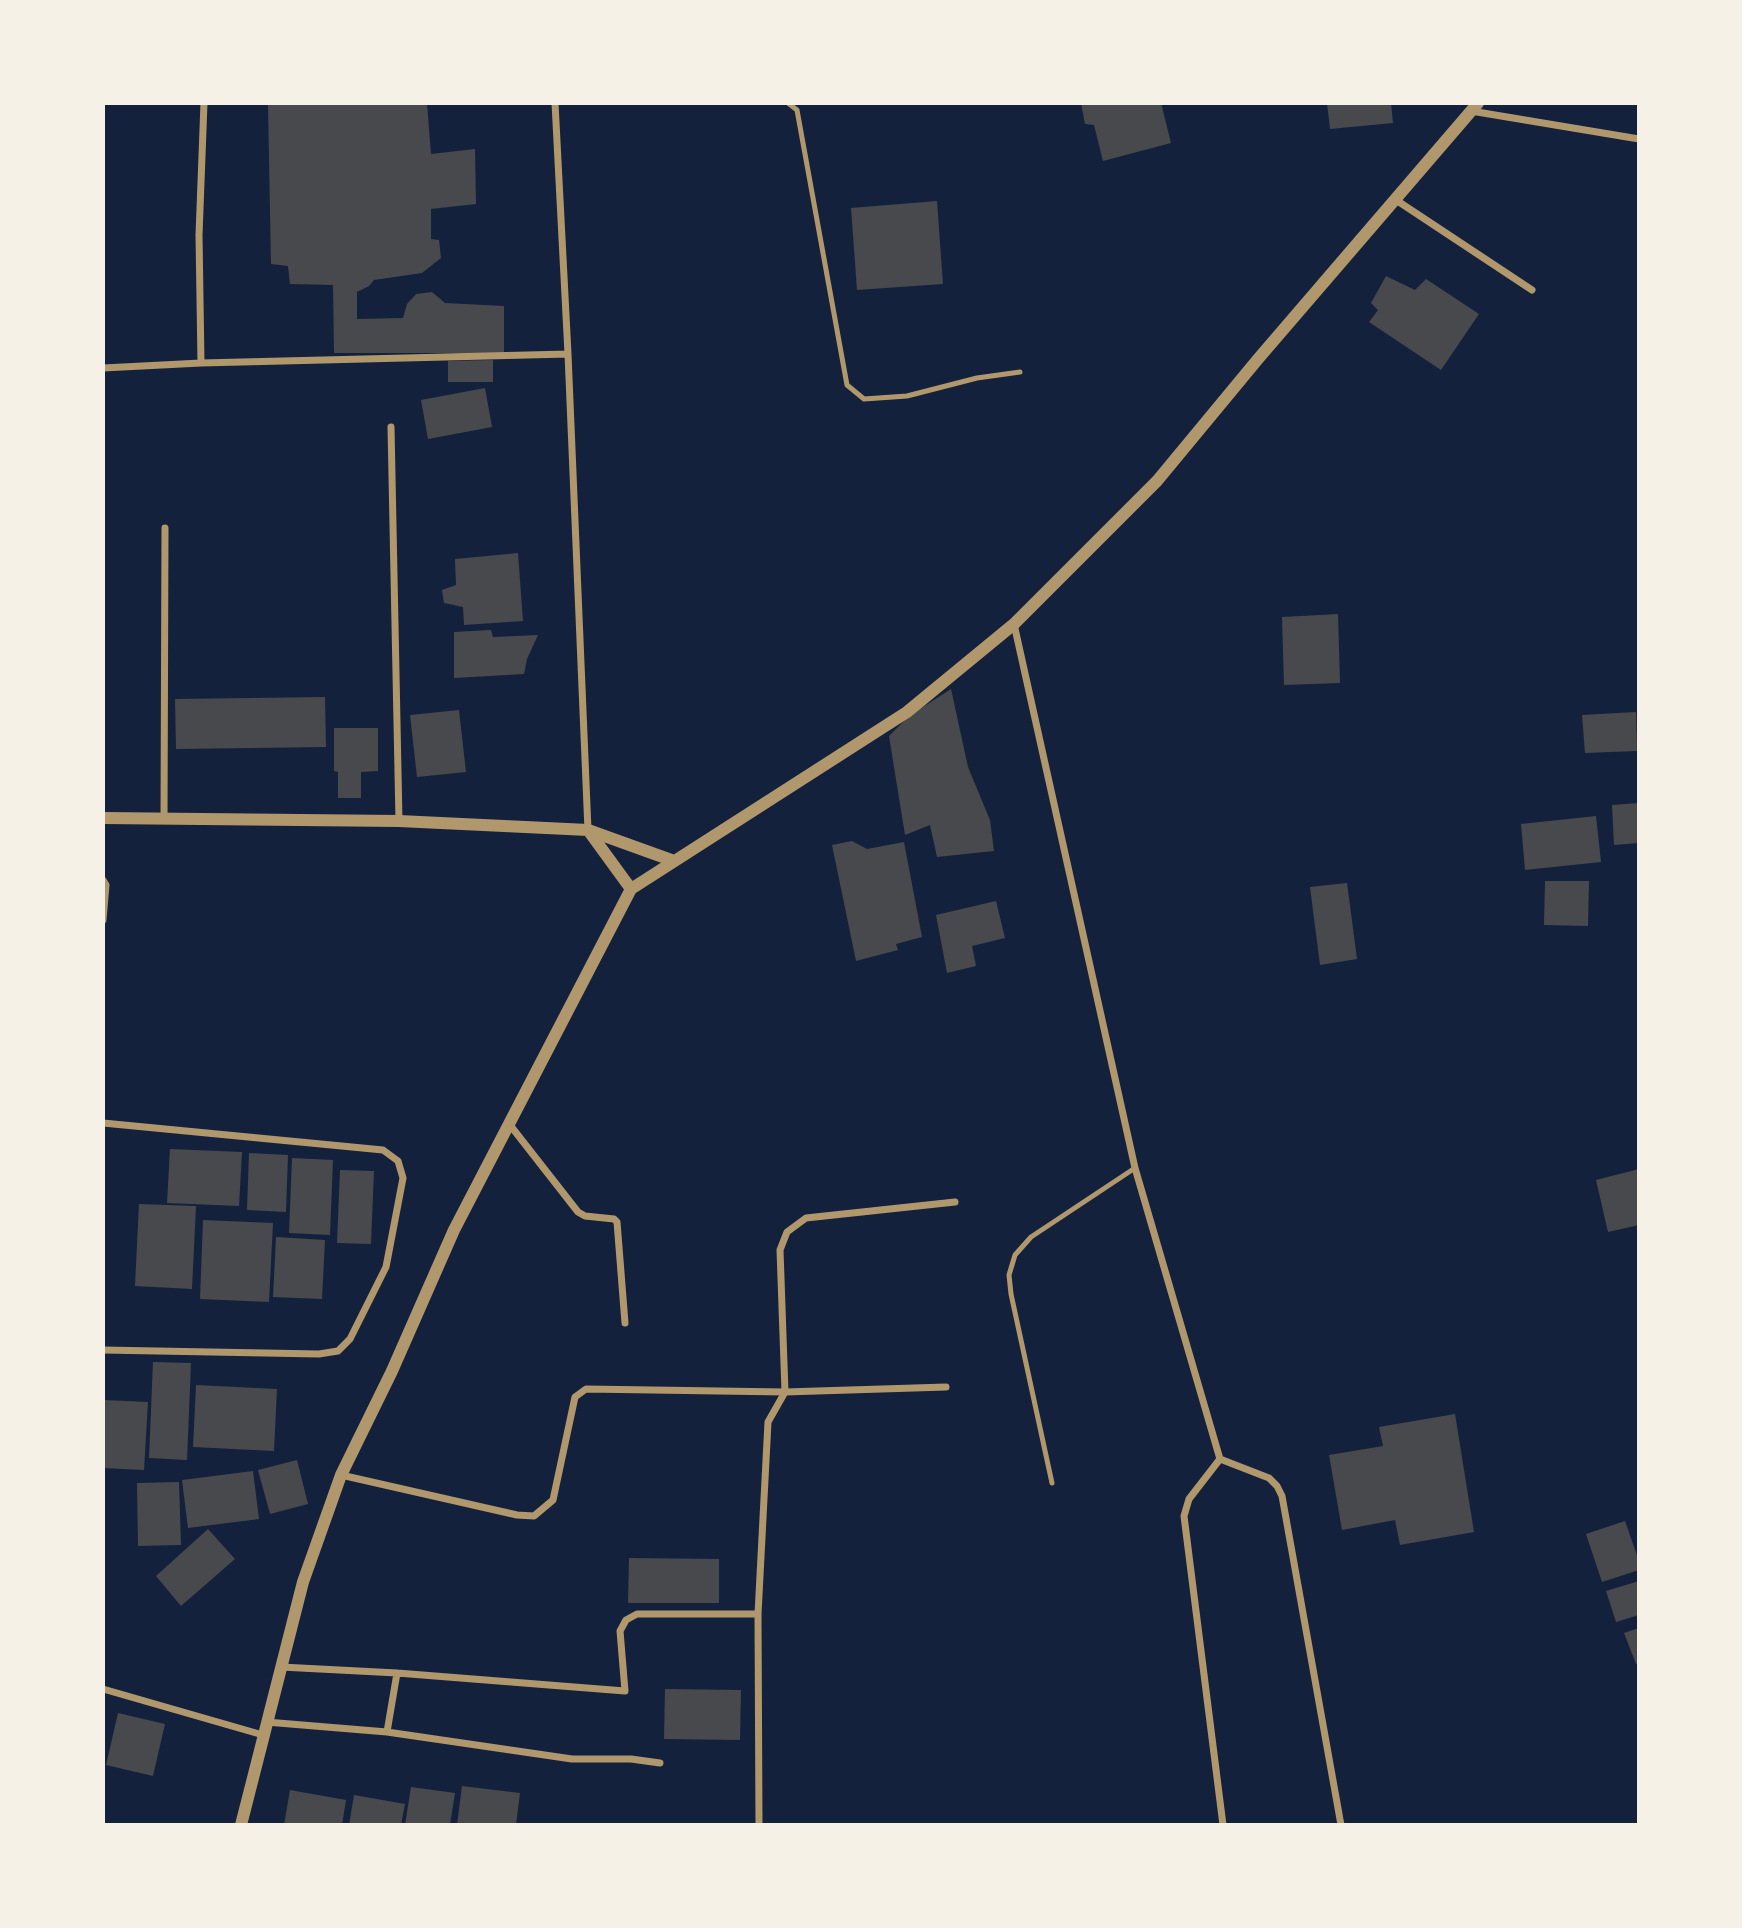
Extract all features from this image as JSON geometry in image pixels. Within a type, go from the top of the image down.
[{"type":"street","points":[[201,363],[199,235],[204,103]]},
{"type":"street","points":[[555,103],[588,830],[631,889]]},
{"type":"street","points":[[240,1825],[303,1582],[341,1475],[454,1230],[631,889],[907,712],[1014,624],[1157,481],[1474,107],[1639,139]]},
{"type":"street","points":[[1396,200],[1532,290]]},
{"type":"street","points":[[103,368],[568,354]]},
{"type":"street","points":[[391,427],[399,821]]},
{"type":"street","points":[[164,528],[164,820]]},
{"type":"street","points":[[1014,624],[1135,1168],[1220,1459]]},
{"type":"street","points":[[103,818],[399,821],[588,830],[674,861]]},
{"type":"street","points":[[103,880],[106,886],[103,920]]},
{"type":"street","points":[[103,1122],[383,1150],[398,1161],[404,1178],[386,1267],[350,1339],[338,1351],[318,1354],[103,1350]]},
{"type":"street","points":[[510,1125],[578,1212],[585,1216],[614,1219],[617,1222],[625,1323]]},
{"type":"street","points":[[759,1825],[758,1614],[768,1422],[786,1392],[780,1250],[787,1231],[806,1218],[955,1202]]},
{"type":"street","points":[[341,1475],[517,1515],[534,1516],[553,1500],[575,1397],[586,1389],[786,1392],[946,1387]]},
{"type":"street","points":[[1220,1459],[1189,1499],[1184,1516],[1223,1825]]},
{"type":"street","points":[[1220,1459],[1269,1478],[1282,1496],[1340,1825]]},
{"type":"street","points":[[281,1667],[625,1691],[620,1631],[626,1620],[637,1614],[758,1614]]},
{"type":"street","points":[[387,1732],[397,1673]]},
{"type":"street","points":[[103,1689],[265,1729],[387,1732],[572,1759],[631,1759],[660,1763]]},
{"type":"lane","points":[[788,103],[797,110],[847,385],[864,399],[906,396],[977,378],[1020,372]]},
{"type":"lane","points":[[1052,1483],[1011,1294],[1010,1275],[1016,1255],[1031,1237],[1135,1168]]},
{"type":"building","points":[[427,103],[431,154],[475,149],[476,204],[431,209],[431,239],[439,240],[441,258],[422,273],[374,280],[357,292],[357,319],[403,318],[407,304],[416,294],[432,292],[445,303],[504,306],[504,353],[334,353],[333,285],[290,284],[288,266],[271,264],[268,105]]},
{"type":"building","points":[[1081,103],[1161,103],[1171,143],[1103,161],[1094,125],[1085,124]]},
{"type":"building","points":[[1327,103],[1391,103],[1393,123],[1330,129]]},
{"type":"building","points":[[937,201],[943,284],[857,290],[851,208]]},
{"type":"building","points":[[1386,276],[1415,290],[1426,279],[1479,314],[1441,370],[1369,322],[1378,310],[1371,303]]},
{"type":"building","points":[[493,360],[493,382],[448,382],[448,361]]},
{"type":"building","points":[[485,388],[492,427],[428,439],[421,400]]},
{"type":"building","points":[[518,553],[523,621],[464,625],[463,607],[444,603],[442,590],[456,585],[455,559]]},
{"type":"building","points":[[1338,614],[1340,683],[1284,685],[1282,617]]},
{"type":"building","points":[[491,630],[493,637],[538,635],[527,659],[524,674],[454,678],[454,632]]},
{"type":"building","points":[[951,689],[968,767],[990,820],[994,851],[937,857],[930,825],[905,835],[889,736],[909,716]]},
{"type":"building","points":[[325,697],[326,747],[176,749],[175,699]]},
{"type":"building","points":[[459,710],[466,772],[417,777],[410,715]]},
{"type":"building","points":[[1636,712],[1637,751],[1585,753],[1582,715]]},
{"type":"building","points":[[334,728],[378,728],[378,771],[361,772],[361,798],[338,798],[338,772],[334,771]]},
{"type":"building","points":[[1639,803],[1639,843],[1614,845],[1612,805]]},
{"type":"building","points":[[1596,816],[1601,862],[1525,870],[1521,824]]},
{"type":"building","points":[[852,841],[867,849],[904,842],[922,937],[896,944],[898,950],[856,961],[832,845]]},
{"type":"building","points":[[1545,881],[1589,881],[1588,926],[1544,925]]},
{"type":"building","points":[[1347,883],[1357,959],[1320,965],[1310,887]]},
{"type":"building","points":[[996,901],[1005,938],[972,946],[976,966],[947,973],[936,915]]},
{"type":"building","points":[[170,1149],[242,1152],[239,1206],[167,1203]]},
{"type":"building","points":[[249,1153],[288,1155],[286,1212],[247,1210]]},
{"type":"building","points":[[292,1158],[333,1160],[330,1235],[289,1233]]},
{"type":"building","points":[[1639,1169],[1639,1225],[1608,1232],[1596,1180]]},
{"type":"building","points":[[340,1170],[374,1171],[371,1244],[337,1243]]},
{"type":"building","points":[[139,1204],[196,1206],[192,1289],[135,1286]]},
{"type":"building","points":[[203,1220],[273,1223],[269,1302],[200,1299]]},
{"type":"building","points":[[276,1237],[325,1240],[322,1299],[273,1297]]},
{"type":"building","points":[[153,1362],[191,1363],[187,1460],[149,1458]]},
{"type":"building","points":[[196,1385],[277,1389],[274,1451],[193,1447]]},
{"type":"building","points":[[104,1400],[148,1402],[144,1470],[103,1468]]},
{"type":"building","points":[[1455,1414],[1474,1532],[1400,1545],[1395,1520],[1342,1530],[1329,1455],[1383,1446],[1379,1427]]},
{"type":"building","points":[[297,1460],[308,1504],[270,1514],[258,1470]]},
{"type":"building","points":[[253,1471],[259,1519],[188,1528],[182,1480]]},
{"type":"building","points":[[179,1482],[181,1545],[138,1546],[137,1483]]},
{"type":"building","points":[[1625,1521],[1639,1561],[1639,1570],[1602,1582],[1586,1534]]},
{"type":"building","points":[[208,1529],[235,1559],[181,1606],[156,1576]]},
{"type":"building","points":[[629,1558],[719,1559],[719,1603],[628,1603]]},
{"type":"building","points":[[1639,1581],[1639,1615],[1616,1622],[1606,1591]]},
{"type":"building","points":[[1639,1628],[1639,1663],[1636,1664],[1624,1633]]},
{"type":"building","points":[[665,1689],[741,1690],[740,1740],[664,1739]]},
{"type":"building","points":[[118,1713],[165,1724],[153,1776],[106,1765]]},
{"type":"building","points":[[462,1786],[520,1793],[516,1825],[457,1825]]},
{"type":"building","points":[[411,1787],[455,1793],[450,1825],[405,1825]]},
{"type":"building","points":[[290,1790],[346,1800],[342,1825],[284,1825]]},
{"type":"building","points":[[354,1795],[405,1804],[401,1825],[349,1825]]}]
